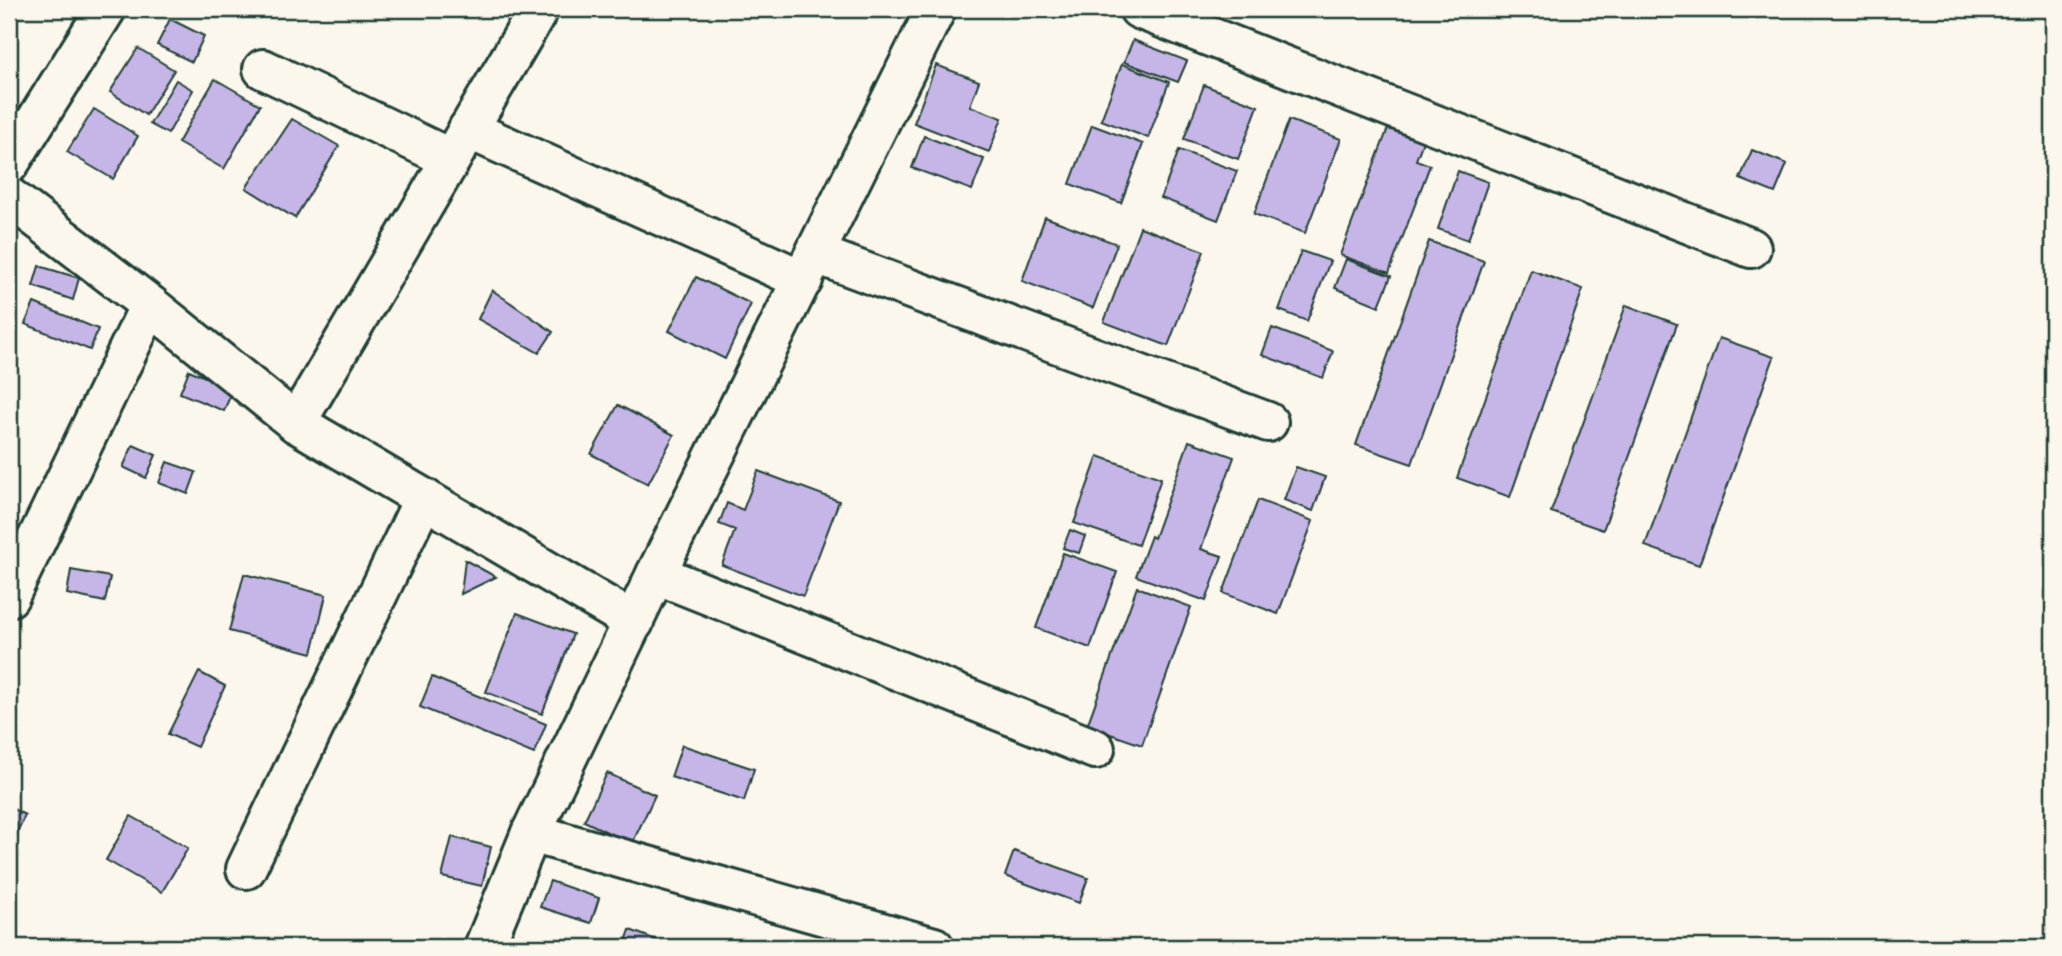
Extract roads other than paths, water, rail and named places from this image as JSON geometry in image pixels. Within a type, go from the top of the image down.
[{"type":"street","points":[[9,164],[106,9]]},
{"type":"street","points":[[296,423],[538,9]]},
{"type":"street","points":[[484,947],[531,833],[936,9]]},
{"type":"street","points":[[1139,9],[1751,248]]},
{"type":"street","points":[[263,69],[460,144],[810,267],[1268,422]]},
{"type":"street","points":[[9,197],[150,305],[296,423],[634,622]]},
{"type":"street","points":[[9,597],[150,305]]},
{"type":"street","points":[[246,869],[424,498]]},
{"type":"street","points":[[656,574],[1096,750]]},
{"type":"street","points":[[531,833],[934,947]]}]
